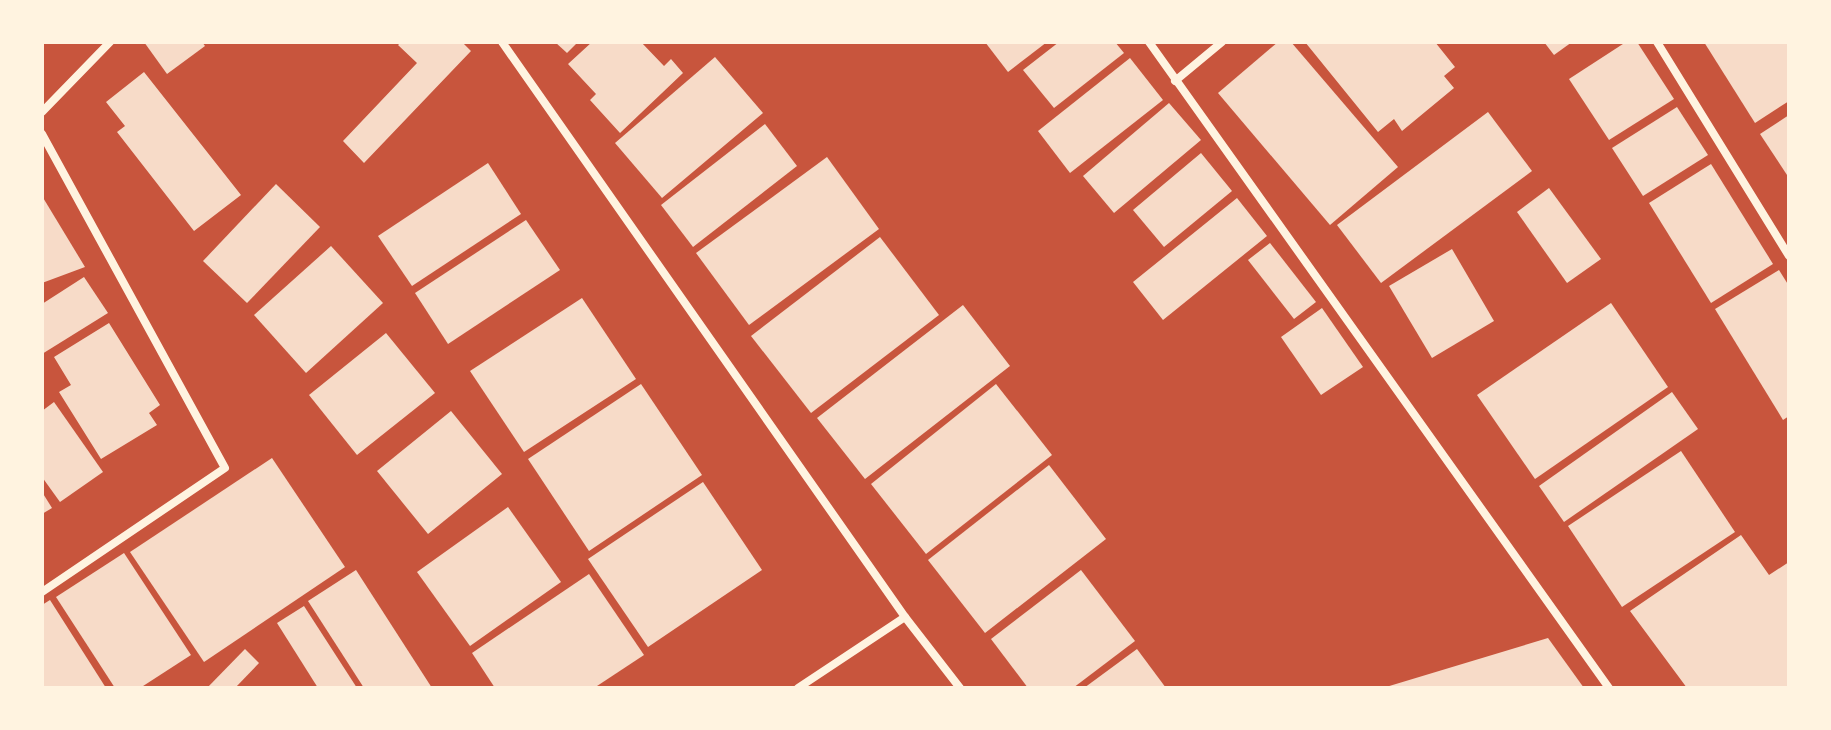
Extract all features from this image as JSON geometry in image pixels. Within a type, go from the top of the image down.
[{"type":"street","points":[[42,112],[110,42]]},
{"type":"street","points":[[502,42],[905,617],[960,688]]},
{"type":"street","points":[[1149,42],[1609,688]]},
{"type":"street","points":[[1175,81],[1222,42]]},
{"type":"street","points":[[1657,42],[1789,256]]},
{"type":"street","points":[[42,134],[225,468],[42,592]]},
{"type":"street","points":[[798,688],[905,617]]},
{"type":"building","points":[[144,42],[202,42],[205,46],[167,74]]},
{"type":"building","points":[[401,42],[462,42],[471,51],[364,163],[343,141],[417,63],[398,45]]},
{"type":"building","points":[[555,42],[578,42],[567,53]]},
{"type":"building","points":[[592,42],[641,42],[664,66],[671,59],[683,73],[620,133],[590,100],[596,94],[568,64]]},
{"type":"building","points":[[985,42],[1047,42],[1008,72]]},
{"type":"building","points":[[1059,42],[1115,42],[1124,53],[1054,108],[1023,70]]},
{"type":"building","points":[[1278,42],[1291,42],[1398,167],[1330,225],[1218,93]]},
{"type":"building","points":[[1305,42],[1435,42],[1455,67],[1444,76],[1454,88],[1402,131],[1394,119],[1378,132]]},
{"type":"building","points":[[1544,42],[1572,42],[1554,55]]},
{"type":"building","points":[[1626,42],[1637,42],[1674,99],[1609,140],[1569,79]]},
{"type":"building","points":[[1704,42],[1789,42],[1789,101],[1755,123]]},
{"type":"building","points":[[715,57],[763,113],[662,198],[615,143]]},
{"type":"building","points":[[1130,58],[1163,100],[1070,173],[1038,131]]},
{"type":"building","points":[[144,72],[241,195],[194,231],[117,132],[125,126],[106,102]]},
{"type":"building","points":[[1169,103],[1201,140],[1114,213],[1083,176]]},
{"type":"building","points":[[1677,107],[1708,155],[1643,196],[1612,148]]},
{"type":"building","points":[[1488,112],[1532,171],[1381,283],[1337,225]]},
{"type":"building","points":[[1789,115],[1789,178],[1760,134]]},
{"type":"building","points":[[765,124],[797,166],[693,247],[661,205]]},
{"type":"building","points":[[1201,153],[1232,191],[1164,247],[1133,210]]},
{"type":"building","points":[[827,157],[879,229],[749,325],[696,253]]},
{"type":"building","points":[[488,163],[521,214],[412,286],[378,236]]},
{"type":"building","points":[[1711,164],[1773,264],[1711,303],[1649,203]]},
{"type":"building","points":[[276,184],[320,227],[247,303],[203,261]]},
{"type":"building","points":[[1549,188],[1601,259],[1567,283],[1517,212]]},
{"type":"building","points":[[42,196],[85,267],[42,283]]},
{"type":"building","points":[[1237,198],[1267,236],[1163,320],[1133,282]]},
{"type":"building","points":[[526,220],[560,270],[448,344],[415,293]]},
{"type":"building","points":[[880,237],[939,315],[811,413],[751,336]]},
{"type":"building","points":[[1270,243],[1316,302],[1294,319],[1248,260]]},
{"type":"building","points":[[331,246],[383,303],[306,373],[254,315]]},
{"type":"building","points":[[1452,249],[1494,321],[1432,358],[1389,286]]},
{"type":"building","points":[[1779,270],[1789,286],[1789,416],[1783,420],[1715,309]]},
{"type":"building","points":[[84,277],[108,313],[42,354],[42,304]]},
{"type":"building","points":[[582,298],[636,379],[524,452],[470,371]]},
{"type":"building","points":[[1611,303],[1668,387],[1535,479],[1477,395]]},
{"type":"building","points":[[963,305],[1010,366],[865,479],[817,418]]},
{"type":"building","points":[[1322,308],[1363,367],[1321,395],[1281,337]]},
{"type":"building","points":[[109,323],[160,405],[149,413],[157,425],[101,459],[59,392],[71,385],[54,357]]},
{"type":"building","points":[[386,333],[435,393],[357,455],[309,395]]},
{"type":"building","points":[[641,384],[702,475],[589,551],[528,459]]},
{"type":"building","points":[[996,384],[1052,455],[926,554],[871,484]]},
{"type":"building","points":[[1672,392],[1698,429],[1564,522],[1539,486]]},
{"type":"building","points":[[54,402],[103,472],[60,502],[42,477],[42,411]]},
{"type":"building","points":[[451,411],[502,474],[428,534],[377,471]]},
{"type":"building","points":[[1681,451],[1735,532],[1622,607],[1568,526]]},
{"type":"building","points":[[272,458],[345,567],[204,662],[130,552]]},
{"type":"building","points":[[1049,465],[1106,539],[985,633],[928,560]]},
{"type":"building","points":[[703,482],[762,570],[648,647],[588,559]]},
{"type":"building","points":[[42,492],[52,508],[42,514]]},
{"type":"building","points":[[508,507],[561,582],[470,646],[417,572]]},
{"type":"building","points":[[1741,535],[1769,575],[1789,562],[1789,688],[1687,688],[1630,611]]},
{"type":"building","points":[[124,553],[191,655],[140,688],[115,688],[56,597]]},
{"type":"building","points":[[356,570],[432,688],[364,688],[308,601]]},
{"type":"building","points":[[1081,570],[1135,641],[1073,688],[1028,688],[991,639]]},
{"type":"building","points":[[589,574],[644,655],[594,688],[495,688],[472,653]]},
{"type":"building","points":[[50,600],[106,688],[42,688],[42,605]]},
{"type":"building","points":[[304,606],[357,688],[318,688],[277,623]]},
{"type":"building","points":[[1548,638],[1584,688],[1386,688],[1386,687]]},
{"type":"building","points":[[245,649],[259,663],[235,688],[207,688]]},
{"type":"building","points":[[1137,649],[1166,688],[1084,688]]}]
